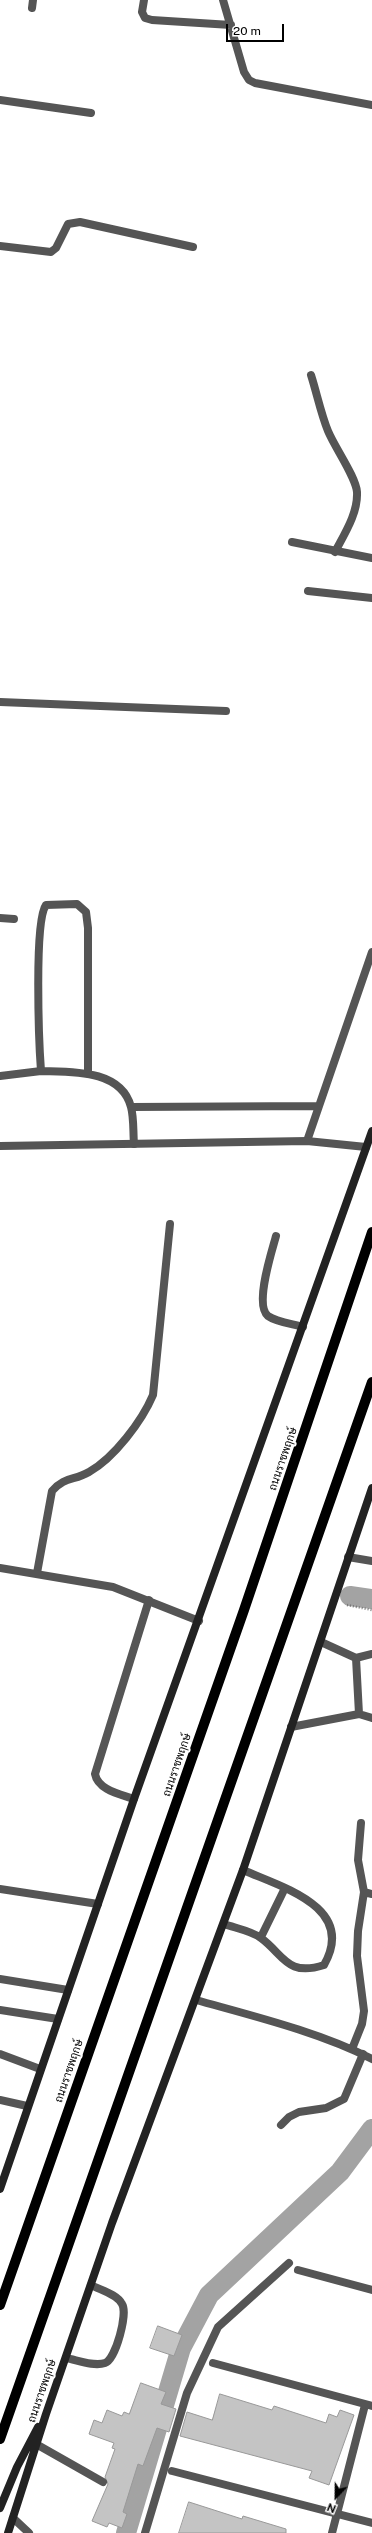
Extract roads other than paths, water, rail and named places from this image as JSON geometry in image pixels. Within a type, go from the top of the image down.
[{"type":"main road","points":[[0,2189],[40,2068],[134,1799],[199,1621],[372,1131]]},
{"type":"main road","name":"ถนนราชพฤกษ์","points":[[0,2305],[244,1610],[372,1232]]},
{"type":"main road","points":[[0,2439],[372,1382]]},
{"type":"main road","name":"ถนนราชพฤกษ์","points":[[8,2533],[46,2414],[91,2285],[243,1870],[348,1557],[370,1498],[372,1488]]},
{"type":"main road","points":[[0,2508],[17,2467],[46,2414]]},
{"type":"street","points":[[144,0],[142,12],[145,18],[152,20],[232,25]]},
{"type":"street","points":[[223,0],[232,25],[244,72],[249,80],[255,84],[372,105]]},
{"type":"street","points":[[0,100],[91,113]]},
{"type":"street","points":[[0,246],[51,252],[56,248],[68,224],[80,222],[193,247]]},
{"type":"street","points":[[312,375],[327,429],[337,452],[355,479],[357,491],[356,504],[352,519],[335,552]]},
{"type":"street","points":[[292,542],[335,552],[372,558]]},
{"type":"street","points":[[308,591],[372,598]]},
{"type":"street","points":[[0,702],[226,711]]},
{"type":"street","points":[[41,1072],[38,1030],[40,931],[42,910],[46,905],[53,903],[77,904],[86,912],[88,928],[88,1073]]},
{"type":"street","points":[[0,918],[14,919]]},
{"type":"street","points":[[307,1141],[372,952]]},
{"type":"street","points":[[0,1076],[41,1072],[88,1073],[116,1085],[126,1095],[131,1107],[134,1144]]},
{"type":"street","points":[[131,1107],[318,1106]]},
{"type":"street","points":[[0,1146],[307,1141],[366,1147]]},
{"type":"street","points":[[38,1573],[52,1492],[60,1482],[88,1473],[100,1464],[132,1432],[145,1415],[153,1395],[170,1224]]},
{"type":"street","points":[[276,1236],[264,1285],[262,1300],[263,1310],[268,1316],[303,1327]]},
{"type":"street","points":[[348,1557],[372,1561]]},
{"type":"street","points":[[0,1568],[38,1573],[113,1587],[150,1600],[199,1621]]},
{"type":"street","points":[[134,1799],[105,1788],[96,1781],[95,1774],[150,1600]]},
{"type":"street","points":[[320,1642],[356,1658],[372,1654]]},
{"type":"street","points":[[356,1658],[359,1714]]},
{"type":"street","points":[[291,1727],[359,1714],[372,1718]]},
{"type":"street","points":[[352,2049],[362,2024],[364,2011],[357,1956],[358,1931],[368,1893],[358,1860],[362,1823]]},
{"type":"street","points":[[224,1924],[261,1937],[283,1960],[297,1967],[310,1969],[324,1965],[328,1957],[330,1926],[324,1915],[314,1903],[285,1888],[243,1870]]},
{"type":"street","points":[[261,1937],[285,1888]]},
{"type":"street","points":[[0,1889],[98,1904]]},
{"type":"street","points":[[0,1979],[68,1990]]},
{"type":"street","points":[[196,2000],[352,2049],[372,2059]]},
{"type":"street","points":[[0,2010],[58,2019]]},
{"type":"street","points":[[0,2054],[40,2068]]},
{"type":"street","points":[[281,2125],[290,2117],[300,2112],[326,2108],[344,2099],[362,2054]]},
{"type":"street","points":[[0,2100],[27,2106]]},
{"type":"street","points":[[145,2533],[188,2393],[218,2327],[289,2263]]},
{"type":"street","points":[[298,2270],[372,2290]]},
{"type":"street","points":[[66,2358],[97,2364],[106,2363],[114,2350],[125,2310],[122,2302],[112,2295],[91,2285]]},
{"type":"street","points":[[213,2363],[369,2405],[332,2533]]},
{"type":"street","points":[[36,2444],[103,2482]]},
{"type":"street","points":[[172,2471],[336,2515],[372,2523]]},
{"type":"street","points":[[13,2518],[29,2533]]},
{"type":"waterway","points":[[350,1596],[372,1599]]},
{"type":"waterway","points":[[126,2533],[181,2348],[209,2295],[340,2172],[372,2129]]}]
